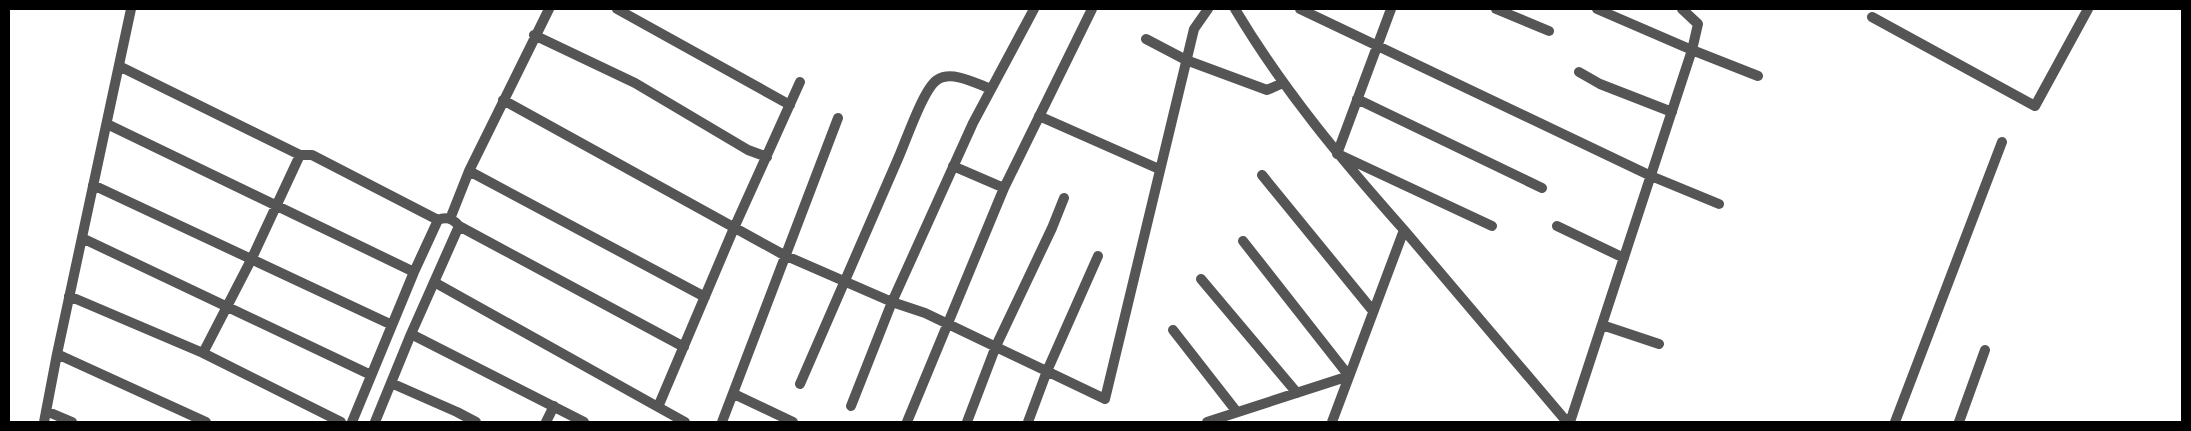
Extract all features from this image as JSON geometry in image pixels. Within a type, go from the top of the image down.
[{"type":"street","points":[[44,422],[69,296],[131,9]]},
{"type":"street","points":[[450,218],[503,100],[534,35],[549,9]]},
{"type":"street","points":[[617,9],[790,105]]},
{"type":"street","points":[[851,406],[892,302],[953,166],[991,89],[1034,9]]},
{"type":"street","points":[[907,422],[1004,188],[1092,9]]},
{"type":"street","points":[[503,100],[784,255],[845,279],[892,302],[925,313],[946,325],[996,346],[1105,399],[1194,29],[1208,9]]},
{"type":"street","points":[[1236,9],[1283,83],[1337,154],[1568,422]]},
{"type":"street","points":[[1300,9],[1651,176],[1719,204]]},
{"type":"street","points":[[1337,154],[1391,9]]},
{"type":"street","points":[[1496,9],[1549,30]]},
{"type":"street","points":[[1597,9],[1758,76]]},
{"type":"street","points":[[1568,422],[1602,325],[1692,50],[1698,24],[1682,9]]},
{"type":"street","points":[[1872,17],[2035,106],[2088,9]]},
{"type":"street","points":[[534,35],[635,83],[748,150],[767,157]]},
{"type":"street","points":[[1146,39],[1186,60],[1267,90],[1283,83]]},
{"type":"street","points":[[119,66],[300,155],[312,155],[438,220],[450,218],[459,226],[684,347]]},
{"type":"street","points":[[1578,72],[1600,84],[1672,112]]},
{"type":"street","points":[[800,384],[897,162],[917,111],[935,81],[943,77],[955,76],[991,89]]},
{"type":"street","points":[[658,407],[734,228],[800,82]]},
{"type":"street","points":[[1357,99],[1542,188]]},
{"type":"street","points":[[1040,116],[1159,169]]},
{"type":"street","points":[[722,422],[734,394],[784,255],[838,118]]},
{"type":"street","points":[[107,124],[414,272]]},
{"type":"street","points":[[1895,422],[2002,142]]},
{"type":"street","points":[[1337,154],[1492,226]]},
{"type":"street","points":[[202,353],[252,258],[300,155]]},
{"type":"street","points":[[953,166],[1004,188]]},
{"type":"street","points":[[470,172],[705,297]]},
{"type":"street","points":[[1262,175],[1373,311]]},
{"type":"street","points":[[93,185],[392,324]]},
{"type":"street","points":[[967,422],[996,346],[1052,228],[1064,198]]},
{"type":"street","points":[[352,422],[414,272],[438,220]]},
{"type":"street","points":[[375,422],[411,334],[459,226]]},
{"type":"street","points":[[1557,226],[1624,258]]},
{"type":"street","points":[[1332,422],[1404,230]]},
{"type":"street","points":[[82,238],[371,375]]},
{"type":"street","points":[[1243,242],[1349,376]]},
{"type":"street","points":[[1028,422],[1047,371],[1098,256]]},
{"type":"street","points":[[1201,279],[1297,393]]},
{"type":"street","points":[[434,282],[685,422]]},
{"type":"street","points":[[69,296],[202,353],[341,422]]},
{"type":"street","points":[[1602,325],[1658,344]]},
{"type":"street","points":[[1173,330],[1237,412]]},
{"type":"street","points":[[411,334],[584,422]]},
{"type":"street","points":[[1959,422],[1986,350]]},
{"type":"street","points":[[57,354],[206,422]]},
{"type":"street","points":[[1207,422],[1349,376]]},
{"type":"street","points":[[391,383],[476,422]]},
{"type":"street","points":[[734,394],[794,422]]},
{"type":"street","points":[[546,422],[554,406]]},
{"type":"street","points":[[46,410],[72,422]]}]
